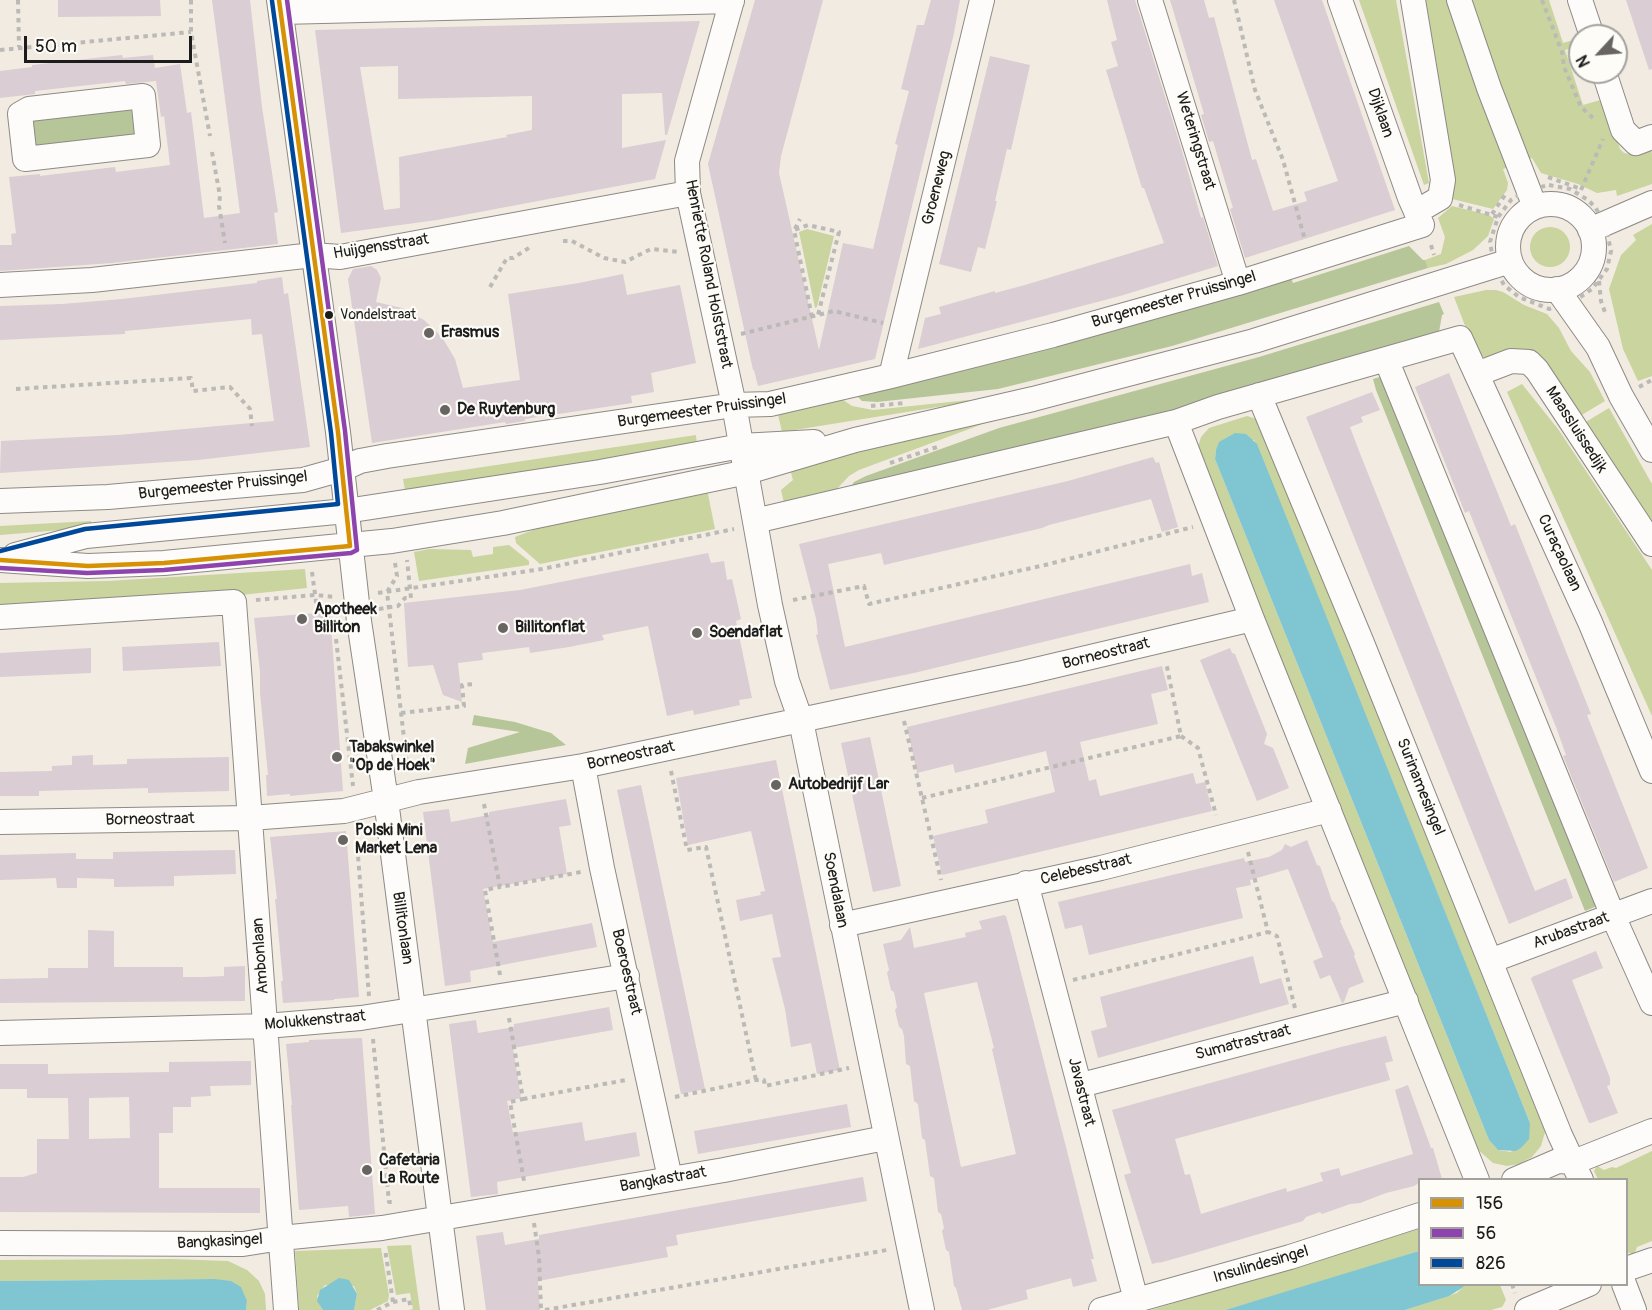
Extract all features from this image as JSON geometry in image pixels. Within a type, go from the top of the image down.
[{"type":"street","name":"Groeneweg","points":[[891,376],[982,0]]},
{"type":"street","name":"Weteringstraat","points":[[1150,0],[1238,283]]},
{"type":"street","name":"Dijklaan","points":[[1340,0],[1419,219]]},
{"type":"street","points":[[1413,0],[1443,180],[1440,198],[1419,219]]},
{"type":"street","points":[[1459,0],[1489,88],[1535,207]]},
{"type":"street","points":[[1580,0],[1588,24]]},
{"type":"street","points":[[346,511],[280,6],[732,1]]},
{"type":"street","name":"Henriette Roland Holststraat","points":[[732,1],[687,161],[688,193],[747,472]]},
{"type":"street","points":[[1608,84],[1623,130],[1636,143],[1652,137]]},
{"type":"street","points":[[143,96],[148,145],[26,159],[10,114],[29,109],[143,96]]},
{"type":"street","name":"Huijgensstraat","points":[[0,285],[92,280],[313,255],[340,257],[688,193]]},
{"type":"street","points":[[1590,230],[1652,203]]},
{"type":"street","points":[[0,559],[88,566],[164,563],[404,540],[503,523],[747,472],[855,440],[1033,399],[1254,341],[1502,263],[1508,248],[1509,235],[1515,223],[1524,213],[1535,207],[1557,204],[1567,207],[1577,213],[1590,230],[1593,239],[1592,257],[1577,290]]},
{"type":"street","name":"Burgemeester Pruissingel","points":[[0,501],[108,497],[303,480],[342,470],[360,461],[387,456],[734,405],[770,404],[1053,335],[1238,283],[1306,262],[1419,219]]},
{"type":"street","points":[[1502,263],[1529,283],[1547,290],[1577,290]]},
{"type":"street","points":[[1577,290],[1594,317],[1598,347],[1617,388],[1652,450]]},
{"type":"street","name":"Curaçaolaan","points":[[1386,359],[1460,338],[1590,622],[1652,771]]},
{"type":"street","points":[[755,522],[1176,422],[1218,407],[1386,359],[1613,916],[1652,1003]]},
{"type":"street","name":"Maassluissedijk","points":[[1477,374],[1511,361],[1529,362],[1537,370],[1652,544]]},
{"type":"street","name":"Surinamesingel","points":[[1259,395],[1560,1136],[1577,1171]]},
{"type":"street","points":[[1176,422],[1252,619],[1477,1178]]},
{"type":"street","points":[[0,559],[86,536],[346,511],[600,472],[741,446],[855,440]]},
{"type":"street","name":"Soendalaan","points":[[747,472],[770,605],[787,681],[801,721],[922,1310]]},
{"type":"street","name":"Billitonlaan","points":[[346,511],[452,1310]]},
{"type":"street","points":[[0,617],[234,602]]},
{"type":"street","name":"Ambonlaan","points":[[234,602],[286,1310]]},
{"type":"street","name":"Borneostraat","points":[[0,822],[250,818],[344,811],[419,792],[583,766],[801,721],[1023,674],[1252,619]]},
{"type":"street","name":"Boeroestraat","points":[[583,766],[602,868],[670,1178]]},
{"type":"street","name":"Celebesstraat","points":[[842,925],[1101,868],[1329,810]]},
{"type":"street","name":"Javastraat","points":[[1026,884],[1136,1300]]},
{"type":"street","name":"Arubastraat","points":[[1490,961],[1652,901]]},
{"type":"street","name":"Molukkenstraat","points":[[0,1033],[266,1026],[371,1016],[627,976]]},
{"type":"street","name":"Sumatrastraat","points":[[1081,1085],[1406,1000]]},
{"type":"street","points":[[1516,1178],[1558,1161],[1577,1171],[1652,1131]]},
{"type":"street","name":"Bangkastraat","points":[[440,1219],[724,1170],[885,1138]]},
{"type":"street","name":"Insulindesingel","points":[[1101,1310],[1290,1257],[1418,1215]]},
{"type":"street","name":"Bangkasingel","points":[[0,1243],[243,1244],[440,1219]]},
{"type":"street","points":[[1628,1268],[1652,1260]]},
{"type":"street","points":[[1528,1310],[1584,1286]]},
{"type":"street","points":[[1625,1286],[1634,1310]]},
{"type":"path","points":[[18,0],[19,47]]},
{"type":"path","points":[[191,0],[191,32],[210,136]]},
{"type":"path","points":[[1234,0],[1255,90],[1283,160],[1306,245],[1302,246],[1306,262]]},
{"type":"path","points":[[1542,0],[1562,52],[1564,67],[1581,107],[1595,120]]},
{"type":"path","points":[[0,50],[191,32]]},
{"type":"path","points":[[1579,194],[1603,140],[1599,130]]},
{"type":"path","points":[[212,152],[228,265]]},
{"type":"path","points":[[1456,204],[1498,217],[1491,242],[1502,263],[1504,285],[1519,297],[1549,309],[1577,290]]},
{"type":"path","points":[[800,219],[794,230],[812,317]]},
{"type":"path","points":[[794,230],[808,225],[839,232],[818,315]]},
{"type":"path","points":[[562,241],[572,241],[604,258],[625,262],[651,249],[683,253]]},
{"type":"path","points":[[490,288],[507,258],[513,258],[540,242]]},
{"type":"path","points":[[720,342],[741,337],[741,334],[834,311],[903,328]]},
{"type":"path","points":[[16,389],[191,378],[193,391],[230,387],[250,409],[252,426]]},
{"type":"path","points":[[356,595],[542,568],[733,530],[755,522]]},
{"type":"path","points":[[770,605],[864,586],[869,604],[1045,565],[1214,522]]},
{"type":"path","points":[[375,609],[398,606],[405,598],[411,598],[405,550]]},
{"type":"path","points":[[395,558],[397,576],[387,592],[407,764]]},
{"type":"path","points":[[312,571],[317,609],[328,609],[333,614],[338,613]]},
{"type":"path","points":[[234,602],[315,595]]},
{"type":"path","points":[[336,638],[354,808],[389,1202],[400,1201]]},
{"type":"path","points":[[1161,640],[1181,735],[1198,748],[1268,932]]},
{"type":"path","points":[[401,712],[464,706],[462,685],[474,684]]},
{"type":"path","points":[[899,700],[946,902]]},
{"type":"path","points":[[922,798],[1181,735]]},
{"type":"path","points":[[667,748],[687,850],[706,847],[756,1080]]},
{"type":"path","points":[[480,782],[500,887]]},
{"type":"path","points":[[523,1099],[485,890],[602,868]]},
{"type":"path","points":[[1053,985],[1268,932],[1276,936],[1301,1028]]},
{"type":"path","points":[[654,1101],[756,1080],[764,1080],[765,1086],[870,1064]]},
{"type":"path","points":[[648,1076],[510,1102],[523,1179],[531,1203],[539,1257],[543,1310],[909,1246]]},
{"type":"path","points":[[382,1228],[393,1302]]},
{"type":"path","points":[[377,1310],[393,1302],[409,1299],[411,1310]]},
{"type":"green space","points":[[1359,0],[1396,0],[1429,183],[1424,185]]},
{"type":"green space","points":[[1421,0],[1450,0],[1509,167],[1503,169],[1508,183],[1507,190],[1493,209],[1448,198]]},
{"type":"green space","points":[[1467,0],[1549,0],[1563,43],[1568,42],[1568,49],[1565,50],[1568,59],[1568,84],[1576,84],[1583,105],[1604,99],[1620,149],[1624,153],[1630,154],[1647,146],[1652,153],[1652,184],[1617,196],[1616,190],[1597,193],[1578,184],[1541,173],[1532,158],[1526,160]]},
{"type":"green space","points":[[123,107],[131,110],[138,117],[136,135],[35,147],[29,128],[34,120]]},
{"type":"green space","points":[[1452,206],[1489,215],[1494,219],[1488,236],[1473,250],[1446,264],[1428,268],[1425,260],[1441,254],[1445,237],[1438,218]]},
{"type":"green space","points":[[1652,224],[1652,376],[1638,381],[1623,349],[1609,289],[1621,255],[1636,240],[1633,235]]},
{"type":"green space","points":[[1550,227],[1558,228],[1564,233],[1569,239],[1569,255],[1564,261],[1558,266],[1550,267],[1542,266],[1536,261],[1531,255],[1530,247],[1531,239],[1536,233],[1542,228]]},
{"type":"green space","points":[[807,229],[834,236],[815,308],[799,232]]},
{"type":"green space","points":[[1409,246],[1425,260],[1428,268],[1172,346],[998,389],[877,402],[862,401],[857,396],[1290,275],[1293,283]]},
{"type":"green space","points":[[1486,290],[1503,292],[1524,305],[1547,314],[1559,328],[1571,351],[1590,372],[1605,401],[1580,416],[1534,352],[1519,350],[1487,358],[1481,356],[1474,349],[1454,297]]},
{"type":"green space","points":[[1439,302],[1444,314],[1439,332],[1136,424],[850,488],[854,482],[866,476],[999,428],[1259,357]]},
{"type":"green space","points":[[1383,376],[1597,906],[1585,911],[1376,390],[1373,379]]},
{"type":"green space","points":[[1522,384],[1558,429],[1652,570],[1652,716],[1507,392]]},
{"type":"green space","points":[[839,397],[852,406],[873,410],[969,400],[969,402],[782,432],[777,410]]},
{"type":"green space","points":[[1609,408],[1652,484],[1652,528],[1584,423]]},
{"type":"green space","points":[[1247,416],[1257,419],[1264,426],[1544,1124],[1545,1132],[1541,1146],[1532,1157],[1519,1164],[1507,1166],[1493,1163],[1476,1148],[1197,450],[1201,437],[1209,428]],"holes":[[[1254,440],[1530,1123],[1511,1152],[1498,1150],[1489,1140],[1215,459],[1216,450]]]},
{"type":"green space","points":[[996,419],[859,470],[849,476],[831,495],[785,507],[781,490],[793,480],[790,469]]},
{"type":"green space","points":[[696,435],[697,446],[405,490],[403,479]]},
{"type":"green space","points":[[707,489],[715,529],[540,564],[516,543],[515,537],[561,519]]},
{"type":"green space","points":[[91,521],[92,526],[74,529],[0,535],[0,526]]},
{"type":"green space","points":[[509,545],[529,561],[529,565],[419,581],[414,552],[429,549],[471,550],[473,557],[493,554],[493,547]]},
{"type":"green space","points":[[305,569],[307,588],[203,599],[0,611],[0,583],[108,581]]},
{"type":"green space","points":[[474,715],[515,722],[551,733],[566,745],[465,764],[468,748],[520,732],[472,725]]},
{"type":"green space","points":[[1652,1151],[1652,1241],[1637,1247],[1634,1255],[1628,1252],[1628,1178],[1598,1178],[1594,1171],[1597,1166],[1604,1170],[1616,1168]]},
{"type":"green space","points":[[1418,1229],[1418,1251],[1366,1268],[1225,1310],[1151,1310]]},
{"type":"green space","points":[[411,1245],[420,1310],[413,1310],[410,1293],[396,1295],[387,1246]]},
{"type":"green space","points":[[381,1248],[388,1301],[370,1310],[354,1310],[357,1294],[354,1286],[325,1285],[317,1296],[323,1310],[299,1310],[295,1251]]},
{"type":"green space","points":[[0,1260],[228,1261],[247,1270],[259,1281],[265,1294],[266,1310],[246,1310],[247,1301],[214,1279],[0,1281]]},
{"type":"green space","points":[[1464,1286],[1500,1286],[1506,1300],[1502,1307],[1491,1310],[1405,1310],[1457,1293]]},
{"type":"water","points":[[1235,433],[1246,434],[1257,444],[1530,1123],[1529,1139],[1516,1151],[1498,1150],[1489,1140],[1215,459],[1219,442]]},
{"type":"water","points":[[1418,1251],[1418,1286],[1464,1286],[1449,1296],[1405,1310],[1225,1310]]},
{"type":"water","points":[[339,1278],[349,1280],[357,1294],[354,1310],[323,1310],[317,1301],[320,1290]]},
{"type":"water","points":[[214,1279],[231,1281],[241,1287],[247,1301],[246,1310],[0,1310],[0,1281]]},
{"type":"building","points":[[58,0],[160,0],[161,16],[58,17]]},
{"type":"building","points":[[212,0],[250,0],[262,107],[278,212],[274,213],[278,244],[112,263],[0,271],[0,245],[12,245],[11,234],[16,233],[9,177],[40,174],[40,176],[115,167],[116,172],[170,165],[164,116],[161,117],[156,81],[126,84],[125,81],[35,91],[35,94],[0,98],[0,71],[122,55],[123,58],[153,55],[155,68],[180,64],[187,113],[191,112],[204,218],[240,213]]},
{"type":"building","points":[[755,0],[823,0],[781,156],[779,173],[819,350],[843,243],[873,249],[898,145],[895,144],[909,91],[901,89],[917,25],[924,25],[931,0],[960,0],[875,359],[758,386],[708,164]]},
{"type":"building","points":[[1107,0],[1135,0],[1201,218],[1203,217],[1218,266],[1120,296],[918,349],[925,318],[941,314],[939,307],[1025,285],[1164,243],[1144,188],[1142,188],[1106,70],[1118,66],[1111,42],[1117,40]]},
{"type":"building","points":[[1170,0],[1204,0],[1209,18],[1214,17],[1252,160],[1256,159],[1273,211],[1307,201],[1304,192],[1338,181],[1274,0],[1322,0],[1395,210],[1245,258],[1230,209],[1233,208],[1213,141],[1209,142],[1201,115],[1204,114]]},
{"type":"building","points":[[1626,0],[1652,0],[1652,69],[1649,70]]},
{"type":"building","points":[[700,21],[667,135],[665,135],[662,93],[622,94],[622,148],[666,140],[655,179],[437,220],[341,233],[315,30]],"holes":[[[398,66],[398,99],[532,96],[532,130],[506,135],[507,137],[399,157],[400,208],[384,210],[360,67]]]},
{"type":"building","points":[[990,56],[1030,65],[1011,150],[1007,149],[985,249],[978,247],[971,272],[939,264]]},
{"type":"building","points":[[371,266],[377,270],[381,278],[376,302],[402,308],[424,320],[442,337],[455,359],[463,388],[520,380],[508,294],[623,274],[627,295],[680,285],[696,363],[651,373],[654,392],[631,396],[632,403],[372,443],[348,279],[353,269]]},
{"type":"building","points":[[282,277],[284,294],[288,293],[310,447],[198,460],[0,473],[1,441],[118,435],[274,421],[262,334],[252,335],[251,319],[125,331],[125,334],[0,340],[0,306],[122,299],[257,283],[257,281]]},
{"type":"building","points":[[1449,373],[1511,526],[1515,524],[1591,714],[1587,715],[1648,868],[1614,882],[1563,756],[1566,755],[1556,727],[1469,511],[1465,513],[1415,387]]},
{"type":"building","points":[[1372,392],[1380,410],[1361,417],[1363,422],[1350,427],[1359,451],[1535,891],[1566,878],[1573,898],[1509,924],[1306,417]]},
{"type":"building","points":[[1153,457],[1156,463],[1159,462],[1178,527],[1162,532],[1151,499],[1042,528],[884,565],[881,553],[828,564],[845,647],[1190,564],[1192,576],[1202,573],[1209,602],[914,673],[830,690],[816,635],[818,634],[816,618],[811,599],[813,598],[799,544],[1068,481]]},
{"type":"building","points":[[708,553],[711,563],[724,561],[727,580],[732,579],[741,619],[736,621],[752,698],[739,700],[740,705],[694,715],[693,710],[667,716],[648,626],[602,635],[604,640],[569,647],[530,653],[529,647],[482,653],[483,660],[458,663],[462,702],[443,695],[433,665],[408,667],[404,603],[520,590]]},
{"type":"building","points":[[330,612],[343,791],[267,796],[266,775],[268,775],[254,618]]},
{"type":"building","points":[[219,642],[221,666],[123,671],[122,647]]},
{"type":"building","points":[[91,648],[91,673],[0,677],[0,653]]},
{"type":"building","points":[[1230,648],[1235,654],[1267,734],[1264,744],[1273,748],[1289,788],[1257,801],[1200,660]]},
{"type":"building","points":[[1162,666],[1168,690],[1151,694],[1158,724],[1080,742],[1089,781],[1096,779],[1100,796],[1193,773],[1196,784],[1205,782],[1212,811],[942,875],[933,836],[988,823],[985,810],[1055,792],[1046,751],[955,773],[953,764],[917,773],[907,727]]},
{"type":"building","points":[[870,737],[901,886],[873,892],[841,743]]},
{"type":"building","points":[[93,755],[93,765],[127,764],[127,759],[229,757],[229,791],[148,793],[148,788],[39,791],[39,796],[0,796],[0,772],[52,771],[52,766],[72,765],[72,756]]},
{"type":"building","points":[[776,760],[840,1070],[817,1074],[811,1043],[791,1047],[785,1009],[772,958],[781,957],[772,914],[740,921],[736,900],[761,895],[760,892],[765,891],[751,831],[688,845],[676,778]]},
{"type":"building","points":[[641,785],[705,1089],[681,1094],[617,790]]},
{"type":"building","points":[[566,799],[571,825],[559,827],[567,874],[483,889],[493,942],[592,923],[597,947],[470,971],[471,982],[445,986],[423,812],[449,809],[451,822],[489,815],[489,812]]},
{"type":"building","points":[[346,831],[359,997],[283,1003],[275,899],[277,899],[270,837]]},
{"type":"building","points":[[1307,840],[1317,865],[1320,866],[1364,982],[1349,988],[1342,1003],[1330,975],[1320,979],[1313,961],[1323,957],[1288,869],[1250,880],[1251,885],[1236,888],[1243,918],[1089,955],[1082,925],[1065,929],[1058,902],[1244,858],[1245,862],[1269,857],[1282,850],[1285,844],[1291,847]]},
{"type":"building","points":[[235,850],[236,874],[174,876],[174,886],[114,887],[114,879],[77,878],[77,888],[57,888],[56,878],[0,880],[0,855],[76,853],[76,859],[113,859],[113,852]]},
{"type":"building","points":[[1006,916],[1094,1259],[1091,1259],[1097,1281],[1073,1287],[1071,1278],[1026,1290],[1028,1299],[987,1310],[962,1310],[954,1286],[949,1252],[946,1250],[934,1178],[930,1176],[918,1104],[914,1101],[910,1066],[906,1064],[904,1036],[895,1010],[897,1007],[887,973],[889,970],[883,944],[901,940],[910,927],[914,948],[966,937],[965,933],[982,929],[979,921]],"holes":[[[977,982],[994,1048],[992,1049],[1016,1154],[961,1167],[924,993]]]},
{"type":"building","points":[[88,930],[114,931],[114,967],[183,967],[183,977],[204,977],[224,976],[224,967],[245,966],[245,1001],[0,1003],[0,979],[48,978],[48,968],[88,968]]},
{"type":"building","points":[[1596,951],[1603,968],[1572,980],[1610,1078],[1610,1085],[1607,1086],[1618,1113],[1589,1123],[1531,979]]},
{"type":"building","points":[[1253,956],[1260,984],[1281,978],[1289,1004],[1098,1058],[1091,1031],[1107,1027],[1100,997]]},
{"type":"building","points":[[609,1007],[613,1030],[513,1048],[521,1098],[507,1101],[513,1133],[582,1122],[585,1141],[636,1132],[640,1156],[497,1182],[498,1194],[471,1197],[449,1024],[476,1020],[478,1033],[514,1027],[514,1024]]},
{"type":"building","points":[[1386,1036],[1393,1061],[1385,1063],[1390,1080],[1175,1139],[1185,1175],[1190,1174],[1201,1214],[1286,1188],[1287,1192],[1323,1181],[1320,1173],[1339,1168],[1341,1176],[1413,1154],[1395,1090],[1408,1085],[1431,1148],[1433,1148],[1442,1178],[1418,1178],[1418,1184],[1414,1186],[1322,1214],[1320,1212],[1306,1217],[1303,1221],[1152,1264],[1124,1175],[1131,1173],[1112,1110]]},
{"type":"building","points":[[362,1038],[375,1214],[349,1217],[348,1206],[299,1210],[286,1044],[309,1042],[309,1040]]},
{"type":"building","points":[[251,1061],[251,1085],[210,1086],[211,1096],[191,1097],[191,1107],[173,1107],[173,1133],[159,1133],[159,1188],[260,1188],[260,1213],[0,1212],[0,1177],[23,1177],[37,1173],[37,1139],[69,1139],[68,1098],[27,1098],[27,1089],[0,1089],[0,1064],[48,1064],[48,1074],[169,1072],[169,1062]],"holes":[[[129,1097],[130,1138],[89,1139],[89,1098]]]},
{"type":"building","points":[[847,1104],[851,1127],[698,1154],[694,1131]]},
{"type":"building","points":[[863,1177],[867,1201],[676,1235],[678,1245],[666,1247],[668,1257],[538,1281],[540,1310],[486,1310],[476,1236],[503,1232],[505,1245],[539,1239],[539,1235]]},
{"type":"transit line","name":"156","points":[[0,560],[88,566],[164,563],[350,546],[338,432],[279,0]]},
{"type":"transit line","name":"56","points":[[0,568],[87,573],[164,570],[351,553],[357,550],[345,431],[287,0]]},
{"type":"transit line","name":"826","points":[[0,551],[85,529],[338,504],[331,433],[272,1]]},
{"type":"place","name":"Vondelstraat","points":[[329,315]]},
{"type":"place","name":"Erasmus","points":[[429,333]]},
{"type":"place","name":"De Ruytenburg","points":[[445,410]]},
{"type":"place","name":"Apotheek Billiton","points":[[302,619]]},
{"type":"place","name":"Billitonflat","points":[[503,628]]},
{"type":"place","name":"Soendaflat","points":[[697,633]]},
{"type":"place","name":"Tabakswinkel \"Op de Hoek\"","points":[[337,757]]},
{"type":"place","name":"Autobedrijf Lar","points":[[776,785]]},
{"type":"place","name":"Polski Mini Market Lena","points":[[343,840]]},
{"type":"place","name":"Cafetaria La Route","points":[[367,1170]]}]
